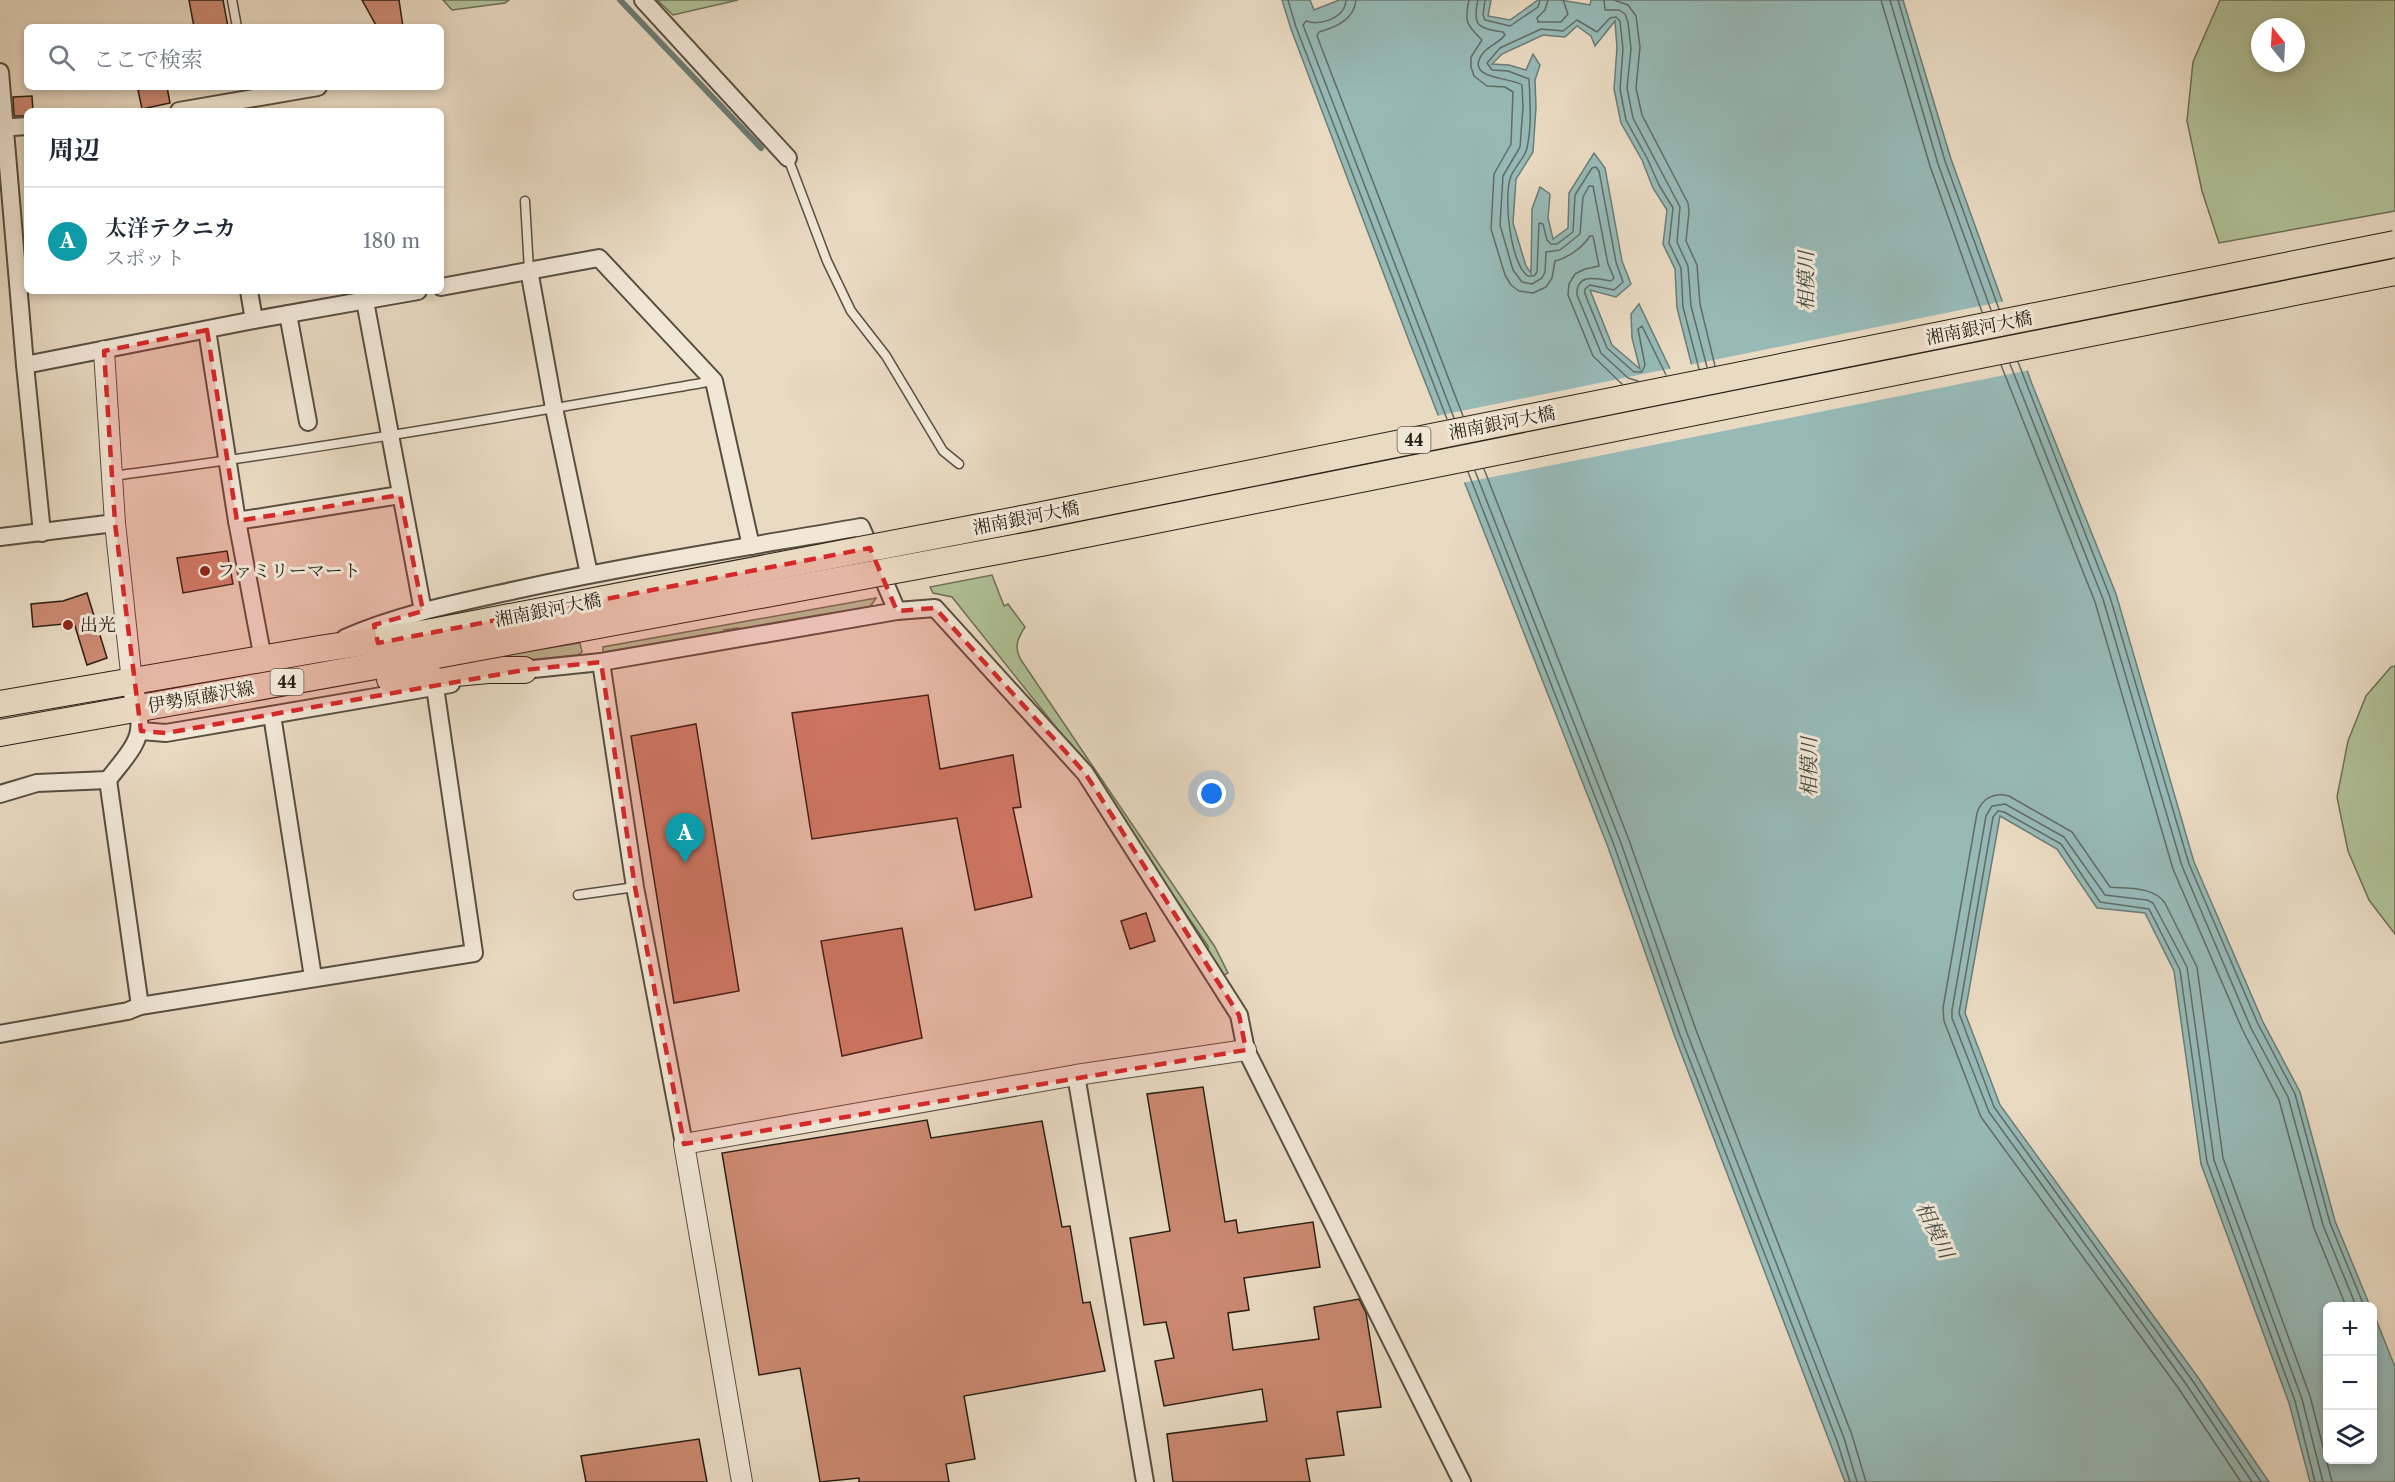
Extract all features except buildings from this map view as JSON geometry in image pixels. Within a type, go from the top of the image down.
[{"type":"main road","name":"湘南銀河大橋","points":[[431,633],[1056,512],[2395,244]]},
{"type":"main road","name":"湘南銀河大橋","points":[[431,633],[1041,543],[2395,272]]},
{"type":"main road","name":"伊勢原藤沢線","points":[[0,705],[319,649],[431,633]]},
{"type":"main road","name":"伊勢原藤沢線","points":[[0,733],[139,719],[361,670],[431,633]]},
{"type":"main road","points":[[361,670],[377,680],[488,670],[524,670]]},
{"type":"street","points":[[643,0],[788,158]]},
{"type":"street","points":[[0,72],[2,128],[42,532]]},
{"type":"street","points":[[218,107],[248,92],[276,90]]},
{"type":"street","points":[[2,128],[24,126]]},
{"type":"street","points":[[444,286],[599,258],[714,381],[751,546]]},
{"type":"street","points":[[529,270],[588,574]]},
{"type":"street","points":[[250,294],[254,320]]},
{"type":"street","points":[[25,365],[254,320],[402,294]]},
{"type":"street","points":[[365,301],[400,495],[431,633],[588,574],[861,527],[897,610]]},
{"type":"street","points":[[288,314],[308,422]]},
{"type":"street","points":[[207,330],[237,520],[264,659]]},
{"type":"street","points":[[104,351],[114,523],[132,682],[139,719],[135,744],[108,780],[140,1006]]},
{"type":"street","points":[[237,520],[400,495]]},
{"type":"street","points":[[0,537],[114,523]]},
{"type":"street","points":[[139,719],[166,733],[524,670],[601,662],[897,610],[935,609],[1086,773],[1239,1015],[1246,1050],[1462,1482]]},
{"type":"street","points":[[601,662],[635,886],[684,1144],[742,1482]]},
{"type":"street","points":[[0,1034],[128,1011],[140,1006],[474,952],[435,687]]},
{"type":"street","points":[[272,715],[313,977]]},
{"type":"street","points":[[0,794],[37,783],[108,780]]},
{"type":"street","points":[[684,1144],[1076,1075],[1246,1050]]},
{"type":"street","points":[[1076,1075],[1145,1482]]},
{"type":"lane","points":[[232,0],[236,24]]},
{"type":"lane","points":[[788,158],[827,261],[851,311],[886,356],[943,451],[959,464]]},
{"type":"lane","points":[[525,201],[529,270]]},
{"type":"lane","points":[[112,476],[389,436],[714,381]]},
{"type":"lane","points":[[578,896],[635,886]]},
{"type":"highlighted area","points":[[207,330],[237,521],[400,495],[423,611],[374,625],[378,643],[870,548],[897,611],[935,608],[1085,773],[1239,1015],[1246,1050],[684,1144],[635,887],[601,662],[524,670],[166,733],[141,731],[115,523],[104,351]]},
{"type":"green space","points":[[443,0],[509,0],[505,3],[452,10]]},
{"type":"green space","points":[[657,0],[738,0],[673,15]]},
{"type":"green space","points":[[2220,0],[2395,0],[2395,211],[2219,243],[2202,191],[2187,121],[2193,62]]},
{"type":"green space","points":[[992,575],[1004,606],[1008,604],[1025,627],[1017,643],[1021,660],[1215,947],[1228,973],[1224,975],[1208,952],[1208,946],[1071,746],[952,597],[933,593],[930,587]]},
{"type":"green space","points":[[876,598],[870,607],[603,652],[603,647]]},
{"type":"green space","points":[[580,643],[582,652],[578,655],[446,668],[446,664]]},
{"type":"green space","points":[[2395,666],[2395,934],[2369,900],[2348,851],[2337,797],[2348,741],[2366,696],[2391,667]]},
{"type":"water","name":"相模川","points":[[1282,0],[1310,0],[1314,10],[1339,0],[1491,0],[1488,16],[1510,20],[1538,0],[1560,0],[1590,5],[1591,0],[1903,0],[1951,159],[2032,384],[2116,594],[2194,862],[2263,1022],[2300,1092],[2335,1221],[2368,1302],[2323,1302],[2323,1464],[2377,1464],[2377,1322],[2395,1367],[2395,1482],[2310,1482],[2289,1403],[2201,1164],[2174,971],[2145,913],[2097,908],[2057,849],[2000,816],[1965,1013],[2000,1105],[2197,1376],[2269,1482],[1845,1482],[1675,1037],[1608,847],[1411,346]],"holes":[[[1615,21],[1617,48],[1614,89],[1621,123],[1642,160],[1653,188],[1667,210],[1663,244],[1675,269],[1677,308],[1702,405],[1683,396],[1639,304],[1631,314],[1632,338],[1640,369],[1612,345],[1590,290],[1616,297],[1631,284],[1622,261],[1605,168],[1594,153],[1569,193],[1568,228],[1553,239],[1548,218],[1550,194],[1540,187],[1532,209],[1531,273],[1526,266],[1513,223],[1516,179],[1533,152],[1535,80],[1540,65],[1533,54],[1526,70],[1509,65],[1492,64],[1502,54],[1543,35],[1565,37],[1577,26],[1591,36],[1595,46]]]},
{"type":"pier","points":[[2005,301],[2030,370],[1462,483],[1436,416],[1673,368],[1685,393],[1698,400],[1689,365]]},
{"type":"waterway","points":[[620,0],[761,148]]},
{"type":"place","name":"ファミリーマート","points":[[205,571]]},
{"type":"place","name":"出光","points":[[68,625]]},
{"type":"place","name":"太洋テクニカ","points":[[685,863]]}]
